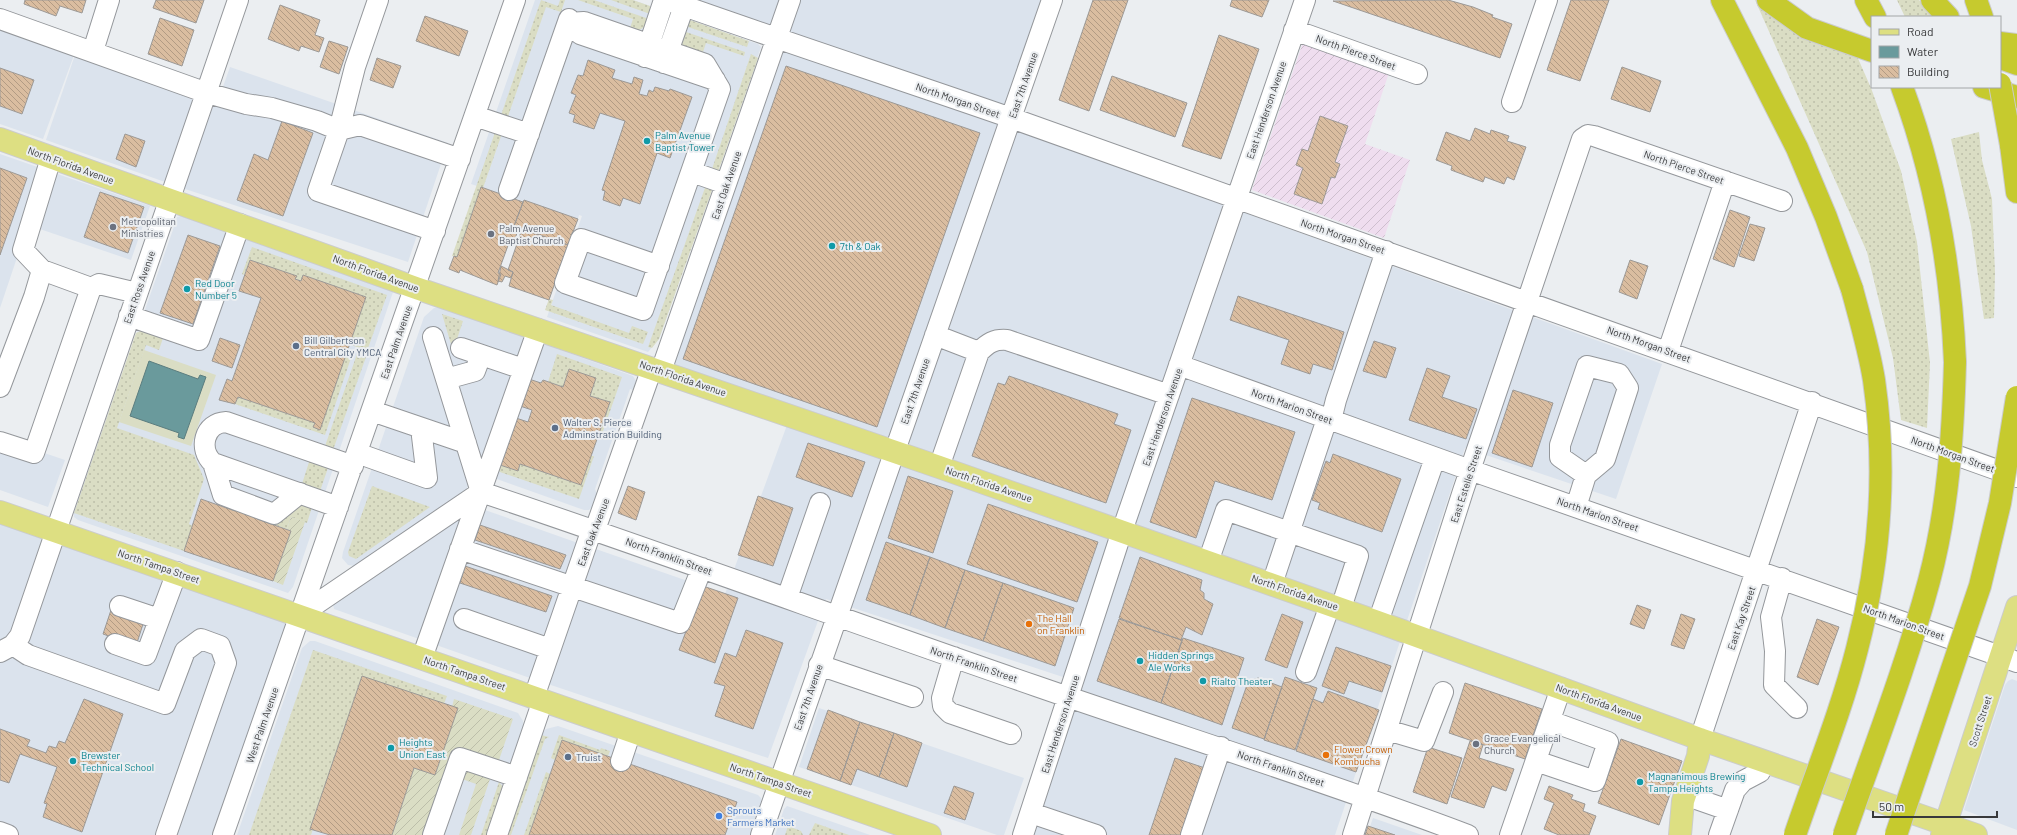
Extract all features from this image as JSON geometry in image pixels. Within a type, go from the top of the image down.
[{"type":"highway","points":[[1722,0],[1797,148],[1826,217],[1852,289],[1874,379],[1878,423],[1881,468],[1876,550],[1870,593],[1857,650],[1795,835]]},
{"type":"highway","points":[[1768,0],[1807,28],[1871,50]]},
{"type":"highway","points":[[1866,0],[1874,16]]},
{"type":"highway","points":[[1932,0],[1947,16]]},
{"type":"highway","points":[[1976,0],[1982,16]]},
{"type":"highway","points":[[2001,43],[2017,45]]},
{"type":"highway","points":[[2001,58],[2017,64]]},
{"type":"highway","points":[[1987,88],[2017,97]]},
{"type":"highway","points":[[2001,88],[2011,145],[2017,192]]},
{"type":"highway","points":[[1844,835],[1913,636],[1929,581],[1941,525],[1949,466],[1955,362],[1950,290],[1939,216],[1929,173],[1905,93]]},
{"type":"highway","points":[[1896,835],[1980,586],[2000,503],[2017,397]]},
{"type":"main road","name":"North Florida Avenue","points":[[0,139],[416,288],[538,328],[939,466],[1335,606],[1764,761],[1944,830],[1976,835]]},
{"type":"main road","name":"North Tampa Street","points":[[0,512],[177,572],[930,835]]},
{"type":"main road","name":"Scott Street","points":[[1944,830],[2009,659],[2017,607]]},
{"type":"main road","name":"East Kay Street","points":[[1680,835],[1684,798],[1698,756],[1700,739]]},
{"type":"main road","points":[[1670,835],[1684,798]]},
{"type":"street","points":[[93,51],[109,0]]},
{"type":"street","name":"East Ross Avenue","points":[[7,649],[20,636],[238,0]]},
{"type":"street","points":[[378,0],[355,66],[339,130],[318,191],[435,231]]},
{"type":"street","name":"East Palm Avenue","points":[[300,615],[416,288],[515,0]]},
{"type":"street","points":[[647,51],[664,0]]},
{"type":"street","name":"East Oak Avenue","points":[[497,835],[539,699],[550,649],[592,529],[596,527],[657,369],[726,184],[790,0]]},
{"type":"street","name":"East 7th Avenue","points":[[761,835],[836,616],[1012,118],[1052,0]]},
{"type":"street","name":"East Henderson Avenue","points":[[1023,835],[1122,531],[1305,0]]},
{"type":"street","points":[[1512,102],[1547,0]]},
{"type":"street","points":[[666,57],[675,3]]},
{"type":"street","name":"North Morgan Street","points":[[675,3],[1012,118],[1528,300],[2017,477]]},
{"type":"street","points":[[0,19],[207,93],[246,104],[272,108],[318,121],[339,130],[360,125],[460,159]]},
{"type":"street","points":[[509,190],[569,21],[584,22],[715,80],[720,89],[692,172],[659,266],[643,310],[566,283],[581,239],[659,266]]},
{"type":"street","name":"North Pierce Street","points":[[1294,30],[1417,74]]},
{"type":"street","points":[[475,116],[529,134]]},
{"type":"street","name":"North Pierce Street","points":[[1586,136],[1594,136],[1782,201]]},
{"type":"street","name":"East Estelle Street","points":[[1353,835],[1470,470],[1580,144],[1586,136]]},
{"type":"street","points":[[52,158],[23,250],[42,270],[91,288]]},
{"type":"street","points":[[692,172],[726,184]]},
{"type":"street","points":[[1668,351],[1725,181]]},
{"type":"street","points":[[129,316],[199,340],[240,224]]},
{"type":"street","points":[[1272,584],[1386,251]]},
{"type":"street","points":[[0,387],[34,297],[42,270]]},
{"type":"street","points":[[0,442],[34,453],[91,288],[99,284],[137,293]]},
{"type":"street","points":[[422,658],[538,328]]},
{"type":"street","points":[[935,335],[979,352]]},
{"type":"street","points":[[433,336],[480,492]]},
{"type":"street","points":[[939,466],[979,352],[986,344],[997,339],[1007,340],[1169,395]]},
{"type":"street","points":[[461,348],[523,369]]},
{"type":"street","points":[[446,379],[475,371],[481,355]]},
{"type":"street","name":"North Marion Street","points":[[1179,365],[1436,458],[1782,578],[2009,659]]},
{"type":"street","points":[[1576,507],[1586,475],[1605,459],[1628,388],[1619,374],[1587,366],[1560,445],[1560,457],[1586,475]]},
{"type":"street","name":"East Kay Street","points":[[1700,739],[1758,570],[1812,402]]},
{"type":"street","points":[[372,411],[466,443]]},
{"type":"street","points":[[300,493],[274,514],[222,495],[213,463],[205,452],[206,437],[213,426],[220,422],[226,422],[355,460],[427,478],[421,428]]},
{"type":"street","points":[[1378,622],[1436,458]]},
{"type":"street","points":[[213,463],[338,507]]},
{"type":"street","points":[[300,615],[480,492]]},
{"type":"street","name":"North Franklin Street","points":[[480,492],[592,529],[1069,697],[1366,797],[1468,835]]},
{"type":"street","points":[[787,598],[820,503]]},
{"type":"street","points":[[1208,562],[1226,510],[1358,556],[1306,672]]},
{"type":"street","points":[[460,549],[680,623],[702,568]]},
{"type":"street","points":[[115,644],[146,655],[177,572]]},
{"type":"street","points":[[1782,578],[1770,617],[1775,651],[1774,685],[1797,708]]},
{"type":"street","points":[[120,606],[159,619]]},
{"type":"street","name":"West Palm Avenue","points":[[223,835],[300,615]]},
{"type":"street","points":[[464,619],[550,649]]},
{"type":"street","points":[[7,649],[28,655],[165,704],[185,652],[201,639],[220,646],[226,663],[166,835]]},
{"type":"street","points":[[954,657],[942,698],[943,706],[950,713],[1012,734]]},
{"type":"street","points":[[820,665],[913,698]]},
{"type":"street","points":[[1510,835],[1561,688]]},
{"type":"street","points":[[1387,730],[1424,741],[1443,692]]},
{"type":"street","points":[[1536,761],[1595,781],[1608,742],[1550,722]]},
{"type":"street","points":[[621,761],[631,731]]},
{"type":"street","points":[[1191,835],[1221,748]]},
{"type":"street","points":[[433,835],[460,758],[516,777]]},
{"type":"street","points":[[1719,835],[1735,790],[1743,781],[1760,772],[1764,761]]},
{"type":"street","points":[[1684,798],[1728,810]]},
{"type":"street","points":[[1031,813],[1096,835]]},
{"type":"street","points":[[0,832],[8,835]]},
{"type":"shaded area","points":[[535,0],[633,0],[758,44],[761,47],[659,339],[648,352],[547,317],[582,216],[579,215],[578,219],[471,184]]},
{"type":"shaded area","points":[[682,0],[1046,0],[1002,125],[1662,364],[1616,499],[1465,448],[1335,835],[1032,835],[1084,684],[826,599],[768,758],[545,683],[593,548],[725,594],[794,406],[667,366],[789,36]]},
{"type":"shaded area","points":[[0,20],[77,47],[43,139],[0,124]]},
{"type":"shaded area","points":[[1308,28],[1393,61],[1365,144],[1410,160],[1384,238],[1252,190]]},
{"type":"shaded area","points":[[77,49],[219,98],[230,67],[448,143],[408,262],[182,188],[46,140]]},
{"type":"shaded area","points":[[0,154],[150,206],[131,260],[28,225],[0,308]]},
{"type":"shaded area","points":[[181,216],[393,292],[293,587],[288,593],[78,520],[74,517],[74,513],[177,217]]},
{"type":"shaded area","points":[[440,307],[633,376],[636,381],[633,390],[630,389],[595,489],[597,494],[593,506],[589,510],[584,510],[497,479],[493,475],[469,484],[466,490],[355,566],[348,565],[342,558],[343,552],[424,317],[434,308]]},
{"type":"shaded area","points":[[0,438],[65,460],[48,507],[0,490]]},
{"type":"shaded area","points":[[485,510],[578,543],[530,678],[334,609],[333,604],[464,514],[473,511]]},
{"type":"shaded area","points":[[0,515],[298,619],[219,835],[0,835]]},
{"type":"shaded area","points":[[310,641],[315,641],[518,713],[523,721],[524,729],[487,835],[237,835],[302,648]]},
{"type":"shaded area","points":[[2012,679],[2017,681],[2017,830],[1964,810],[2005,685]]},
{"type":"shaded area","points":[[819,708],[1024,778],[1004,835],[997,835],[799,767]]},
{"type":"shaded area","points":[[558,726],[758,795],[761,798],[762,804],[751,835],[506,835],[541,735],[546,729]]},
{"type":"shaded area","points":[[787,806],[870,835],[775,835],[784,809]]},
{"type":"shaded area","points":[[1373,818],[1422,835],[1367,835]]},
{"type":"green space","points":[[541,0],[558,6],[560,0],[565,0],[561,12],[546,7],[483,188],[481,187],[457,257],[452,256]]},
{"type":"green space","points":[[578,0],[594,0],[649,19],[642,29],[629,31],[633,19]]},
{"type":"green space","points":[[611,0],[633,0],[650,6],[650,14]]},
{"type":"green space","points":[[1755,0],[1782,0],[1853,47],[1871,88],[1901,171],[1917,242],[1930,363],[1927,428],[1901,420],[1893,358],[1867,252]]},
{"type":"green space","points":[[1897,0],[1919,0],[1933,16],[1905,16]]},
{"type":"green space","points":[[690,20],[749,41],[747,47],[688,27]]},
{"type":"green space","points":[[686,32],[745,52],[744,56],[706,43],[701,58],[681,47]]},
{"type":"green space","points":[[751,54],[758,58],[718,172],[711,172]]},
{"type":"green space","points":[[1979,132],[1982,160],[1992,199],[1995,272],[1994,318],[1984,319],[1971,226],[1951,139]]},
{"type":"green space","points":[[706,185],[712,190],[659,339],[652,348],[648,347]]},
{"type":"green space","points":[[252,247],[387,295],[367,351],[349,344],[366,297],[303,275],[301,281],[295,279],[296,276],[250,260],[244,275],[242,274]]},
{"type":"green space","points":[[549,299],[553,300],[551,305],[629,333],[632,326],[648,332],[643,344],[545,310]]},
{"type":"green space","points":[[442,314],[463,321],[453,351]]},
{"type":"green space","points":[[142,330],[163,338],[159,350],[146,345],[117,428],[194,455],[204,479],[189,524],[193,526],[184,551],[74,513],[136,333]]},
{"type":"green space","points":[[144,350],[216,375],[191,446],[119,422]]},
{"type":"green space","points":[[346,352],[352,355],[325,435],[235,404],[238,397],[315,423],[313,427],[320,429]]},
{"type":"green space","points":[[357,354],[366,357],[333,450],[324,449]]},
{"type":"green space","points":[[557,354],[622,377],[602,434],[599,433],[610,403],[590,396],[569,369],[563,387],[548,382]]},
{"type":"green space","points":[[591,456],[594,456],[579,499],[500,472],[496,468],[497,464],[518,471],[520,464],[581,485]]},
{"type":"green space","points":[[310,459],[329,465],[319,494],[301,487]]},
{"type":"green space","points":[[372,486],[430,507],[356,559],[349,556],[348,552]]},
{"type":"green space","points":[[301,500],[313,504],[307,523],[291,517],[287,529],[257,519],[259,513],[282,521]]},
{"type":"green space","points":[[291,517],[305,522],[283,585],[273,581],[291,531],[287,529]]},
{"type":"green space","points":[[313,650],[447,696],[444,704],[313,829],[311,835],[249,835]]},
{"type":"green space","points":[[454,699],[513,719],[498,763],[463,751],[424,835],[392,835],[414,768],[435,775]]},
{"type":"green space","points":[[541,735],[549,737],[545,739],[511,835],[506,835]]},
{"type":"green space","points":[[559,735],[600,750],[601,748],[610,751],[608,756],[562,740],[555,760],[551,758]]},
{"type":"green space","points":[[468,771],[490,779],[471,835],[459,835],[476,784],[462,779],[463,775]]},
{"type":"green space","points":[[546,772],[550,774],[529,835],[524,835]]},
{"type":"green space","points":[[499,782],[503,787],[487,835],[481,835]]},
{"type":"green space","points":[[815,823],[849,835],[809,835]]},
{"type":"green space","points":[[788,826],[801,831],[803,835],[785,835]]},
{"type":"water","points":[[149,361],[198,379],[200,375],[206,377],[184,439],[178,437],[179,433],[130,416]]},
{"type":"building","points":[[25,0],[86,0],[82,13],[60,6],[56,16],[24,4]]},
{"type":"building","points":[[156,0],[204,0],[196,23],[153,8]]},
{"type":"building","points":[[1093,0],[1128,0],[1089,111],[1059,100]]},
{"type":"building","points":[[1232,0],[1269,0],[1262,17],[1230,6]]},
{"type":"building","points":[[1448,0],[1473,7],[1493,15],[1492,17],[1512,24],[1500,58],[1333,1]]},
{"type":"building","points":[[1571,0],[1609,0],[1580,81],[1547,70]]},
{"type":"building","points":[[280,5],[320,20],[315,35],[324,38],[319,52],[301,46],[299,51],[268,39]]},
{"type":"building","points":[[425,16],[468,31],[459,56],[416,41]]},
{"type":"building","points":[[160,18],[194,30],[182,66],[148,54]]},
{"type":"building","points":[[1219,35],[1259,49],[1221,159],[1182,146]]},
{"type":"building","points":[[329,41],[348,47],[339,74],[320,67]]},
{"type":"building","points":[[377,58],[401,66],[393,88],[370,80]]},
{"type":"building","name":"Palm Avenue Baptist Tower","points":[[588,60],[615,70],[612,78],[632,84],[634,77],[643,80],[639,94],[647,96],[649,90],[653,92],[655,87],[669,91],[670,89],[692,97],[670,158],[657,153],[640,204],[623,198],[620,206],[603,200],[605,191],[602,190],[625,121],[600,113],[594,129],[573,122],[575,115],[569,113],[576,95],[571,93],[578,75],[583,76]]},
{"type":"building","name":"7th & Oak","points":[[786,66],[980,133],[877,427],[683,359]]},
{"type":"building","points":[[1622,67],[1661,81],[1650,112],[1611,99]]},
{"type":"building","points":[[0,68],[34,80],[22,114],[0,106]]},
{"type":"building","points":[[1112,76],[1187,103],[1175,137],[1100,110]]},
{"type":"building","points":[[1320,116],[1348,126],[1335,162],[1340,164],[1335,178],[1331,177],[1322,204],[1294,194],[1303,168],[1296,165],[1302,149],[1308,151]]},
{"type":"building","points":[[282,121],[313,133],[283,216],[237,200],[254,154],[268,160]]},
{"type":"building","points":[[1475,128],[1490,134],[1491,130],[1509,136],[1507,141],[1526,147],[1514,180],[1507,177],[1504,184],[1485,177],[1483,182],[1451,170],[1452,166],[1436,160],[1446,132],[1470,141]]},
{"type":"building","points":[[125,134],[145,141],[136,167],[116,159]]},
{"type":"building","points":[[0,168],[27,178],[0,255]]},
{"type":"building","name":"Palm Avenue Baptist Church","points":[[481,187],[523,202],[514,226],[519,228],[514,241],[510,240],[498,273],[501,274],[497,285],[460,270],[459,273],[449,269],[454,256],[457,257]]},
{"type":"building","points":[[100,192],[144,207],[128,253],[84,237]]},
{"type":"building","points":[[524,200],[578,219],[568,245],[514,226]]},
{"type":"building","points":[[1730,210],[1750,217],[1734,267],[1713,259]]},
{"type":"building","points":[[1750,224],[1765,228],[1754,261],[1739,256]]},
{"type":"building","points":[[522,229],[568,245],[549,300],[509,286],[513,272],[508,270]]},
{"type":"building","name":"Red Door Number 5","points":[[188,235],[220,246],[193,324],[160,313]]},
{"type":"building","name":"Bill Gilbertson Central City YMCA","points":[[250,260],[297,276],[295,279],[301,281],[303,275],[366,297],[320,430],[313,427],[315,423],[238,397],[235,404],[219,400],[227,379],[232,381],[261,298],[239,291]]},
{"type":"building","points":[[1630,260],[1648,266],[1637,299],[1619,292]]},
{"type":"building","points":[[501,266],[513,272],[511,278],[505,276],[502,282],[498,281]]},
{"type":"building","points":[[1238,296],[1344,332],[1332,370],[1313,364],[1310,374],[1281,364],[1289,340],[1230,320]]},
{"type":"building","points":[[220,338],[240,345],[232,368],[212,361]]},
{"type":"building","points":[[1374,341],[1396,348],[1386,378],[1363,371]]},
{"type":"building","points":[[1427,368],[1450,376],[1442,397],[1477,409],[1466,439],[1409,420]]},
{"type":"building","name":"Walter S. Pierce Adminstration Building","points":[[569,369],[596,378],[590,396],[610,402],[581,485],[520,464],[518,471],[497,464],[513,417],[528,422],[532,410],[517,405],[526,378],[541,383],[543,380],[563,387]]},
{"type":"building","points":[[1009,376],[1118,414],[1114,424],[1131,430],[1106,503],[972,456],[998,383],[1005,385]]},
{"type":"building","points":[[1513,390],[1553,403],[1532,467],[1492,453]]},
{"type":"building","points":[[1192,398],[1295,432],[1272,500],[1215,481],[1196,538],[1150,522]]},
{"type":"building","points":[[808,443],[865,462],[852,497],[796,477]]},
{"type":"building","points":[[1333,454],[1401,479],[1382,532],[1318,509],[1320,503],[1312,500],[1326,461],[1330,463]]},
{"type":"building","points":[[908,476],[953,491],[933,553],[888,538]]},
{"type":"building","points":[[628,486],[645,492],[636,520],[618,513]]},
{"type":"building","points":[[758,496],[793,508],[773,566],[738,555]]},
{"type":"building","points":[[201,499],[235,511],[237,508],[258,516],[257,519],[291,531],[273,581],[184,551]]},
{"type":"building","points":[[988,504],[1098,542],[1077,602],[967,564]]},
{"type":"building","points":[[480,525],[566,555],[560,569],[475,540]]},
{"type":"building","points":[[886,542],[930,557],[910,615],[866,600]]},
{"type":"building","points":[[930,557],[965,570],[945,628],[910,615]]},
{"type":"building","points":[[1140,557],[1202,580],[1200,590],[1204,593],[1204,599],[1213,604],[1202,635],[1186,627],[1181,640],[1119,618]]},
{"type":"building","points":[[465,566],[552,596],[546,612],[460,583]]},
{"type":"building","points":[[965,570],[1003,583],[983,641],[945,628]]},
{"type":"building","name":"The Hall on Franklin","points":[[1003,583],[1074,608],[1055,666],[983,641]]},
{"type":"building","points":[[703,586],[738,598],[715,663],[679,650]]},
{"type":"building","points":[[1637,605],[1651,610],[1644,629],[1630,624]]},
{"type":"building","points":[[111,610],[144,621],[136,646],[103,634]]},
{"type":"building","points":[[1282,614],[1303,622],[1287,668],[1265,660]]},
{"type":"building","points":[[1681,614],[1695,619],[1684,649],[1671,645]]},
{"type":"building","name":"Hidden Springs Ale Works","points":[[1119,619],[1182,640],[1161,703],[1097,681]]},
{"type":"building","points":[[1817,619],[1839,627],[1818,685],[1797,677]]},
{"type":"building","points":[[746,630],[783,643],[753,729],[715,716],[725,686],[714,683],[725,653],[736,657]]},
{"type":"building","name":"Rialto Theater","points":[[1183,638],[1244,658],[1222,725],[1161,703]]},
{"type":"building","points":[[1336,647],[1391,666],[1382,692],[1349,681],[1344,694],[1322,686]]},
{"type":"building","name":"Heights Union East","points":[[362,676],[458,708],[435,775],[414,768],[392,835],[330,835],[310,829]]},
{"type":"building","points":[[1285,677],[1317,688],[1295,750],[1264,740]]},
{"type":"building","points":[[1258,678],[1282,687],[1264,739],[1232,728],[1248,682]]},
{"type":"building","points":[[1465,683],[1542,709],[1525,759],[1449,733]]},
{"type":"building","points":[[1328,691],[1379,710],[1356,772],[1296,751],[1313,699],[1323,703]]},
{"type":"building","name":"Brewster Technical School","points":[[84,699],[123,714],[82,832],[43,817],[47,804],[44,803],[57,767],[20,754],[9,783],[0,780],[0,729],[30,740],[27,746],[46,753],[49,746],[56,748],[59,741],[65,743]]},
{"type":"building","points":[[828,710],[860,722],[840,781],[807,769]]},
{"type":"building","points":[[860,722],[894,733],[879,777],[857,769],[851,785],[840,781]]},
{"type":"building","points":[[894,733],[922,743],[907,787],[879,777]]},
{"type":"building","name":"Magnanimous Brewing Tampa Heights","points":[[1621,739],[1682,761],[1659,825],[1598,803]]},
{"type":"building","points":[[562,740],[737,802],[725,835],[529,835]]},
{"type":"building","points":[[1470,741],[1483,745],[1479,758],[1514,769],[1506,791],[1492,786],[1484,808],[1451,797]]},
{"type":"building","points":[[1428,747],[1462,758],[1447,804],[1413,792]]},
{"type":"building","points":[[1175,758],[1208,769],[1186,835],[1149,835]]},
{"type":"building","points":[[954,786],[974,793],[965,820],[944,813]]},
{"type":"building","points":[[1549,786],[1573,795],[1571,799],[1585,804],[1583,811],[1596,816],[1589,835],[1559,835],[1544,829],[1554,803],[1544,799]]},
{"type":"building","points":[[1368,826],[1395,835],[1365,835]]},
{"type":"place","name":"Palm Avenue Baptist Tower","points":[[647,141]]},
{"type":"place","name":"Metropolitan Ministries","points":[[113,227]]},
{"type":"place","name":"Palm Avenue Baptist Church","points":[[491,234]]},
{"type":"place","name":"7th & Oak","points":[[832,246]]},
{"type":"place","name":"Red Door Number 5","points":[[187,289]]},
{"type":"place","name":"Bill Gilbertson Central City YMCA","points":[[296,346]]},
{"type":"place","name":"Walter S. Pierce Adminstration Building","points":[[555,428]]},
{"type":"place","name":"The Hall on Franklin","points":[[1029,624]]},
{"type":"place","name":"Hidden Springs Ale Works","points":[[1140,661]]},
{"type":"place","name":"Rialto Theater","points":[[1203,681]]},
{"type":"place","name":"Grace Evangelical Church","points":[[1476,744]]},
{"type":"place","name":"Heights Union East","points":[[391,748]]},
{"type":"place","name":"Flower Crown Kombucha","points":[[1326,755]]},
{"type":"place","name":"Truist","points":[[568,757]]},
{"type":"place","name":"Brewster Technical School","points":[[73,761]]},
{"type":"place","name":"Magnanimous Brewing Tampa Heights","points":[[1640,782]]},
{"type":"place","name":"Sprouts Farmers Market","points":[[719,816]]}]
